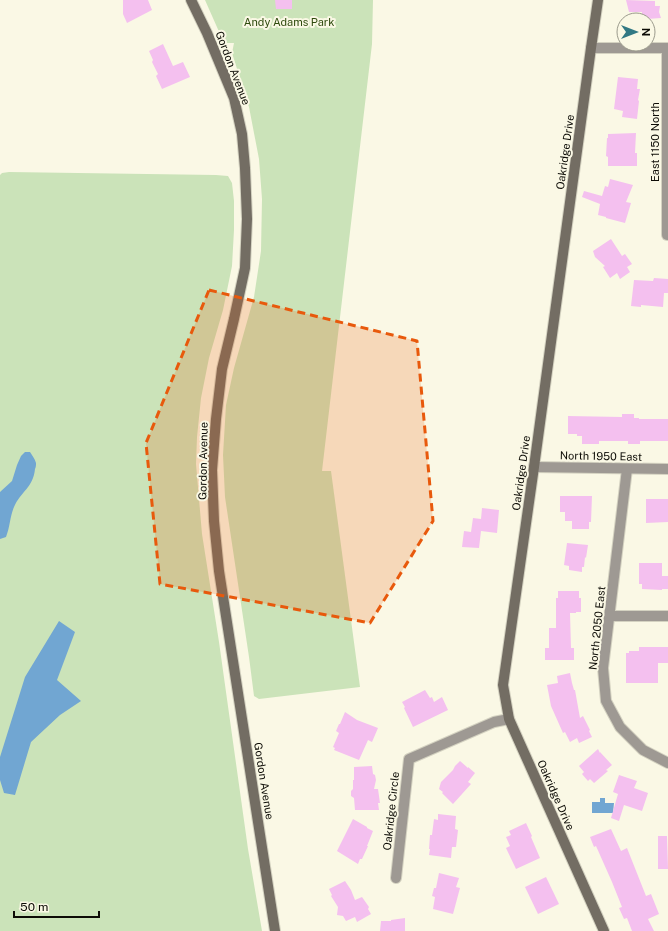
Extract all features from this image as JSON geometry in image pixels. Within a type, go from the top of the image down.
[{"type":"street","name":"Gordon Avenue","points":[[191,0],[234,98],[242,134],[247,219],[245,268],[222,369],[212,470],[214,521],[219,572],[275,931]]},
{"type":"street","name":"Oakridge Drive","points":[[598,0],[503,685],[509,719],[604,931]]},
{"type":"street","points":[[591,48],[668,48]]},
{"type":"street","name":"East 1150 North","points":[[668,48],[668,235]]},
{"type":"street","name":"North 1950 East","points":[[534,467],[668,469]]},
{"type":"street","name":"North 2050 East","points":[[627,469],[603,668],[606,701],[620,727],[643,750],[668,763]]},
{"type":"street","points":[[609,616],[668,616]]},
{"type":"street","name":"Oakridge Circle","points":[[396,878],[409,759],[494,722],[509,719]]},
{"type":"highlighted area","points":[[209,290],[417,341],[433,521],[370,623],[160,584],[146,443]]},
{"type":"green space","name":"Andy Adams Park","points":[[205,0],[373,0],[372,44],[322,471],[331,471],[360,687],[259,699],[254,696],[225,497],[223,455],[226,405],[234,368],[254,297],[261,251],[262,199],[259,159],[249,107],[232,53],[234,43],[224,43]]},
{"type":"green space","points":[[2,173],[216,175],[228,176],[232,183],[234,201],[234,230],[232,266],[223,310],[209,358],[201,398],[196,464],[202,534],[219,642],[248,849],[262,931],[0,931],[0,175]]},
{"type":"water","points":[[25,452],[30,452],[36,462],[34,475],[32,481],[14,507],[6,537],[0,539],[0,492],[12,481],[21,456]]},
{"type":"water","points":[[59,621],[75,632],[57,680],[81,701],[60,715],[31,742],[15,795],[4,793],[0,780],[0,757],[25,677]]},
{"type":"water","points":[[600,798],[605,798],[605,803],[614,803],[613,813],[592,813],[592,802],[600,802]]},
{"type":"building","points":[[123,0],[148,0],[152,10],[127,23],[123,14]]},
{"type":"building","points":[[275,0],[292,0],[292,9],[276,9]]},
{"type":"building","points":[[626,0],[655,1],[655,6],[660,6],[659,12],[661,18],[656,18],[656,12],[629,12]]},
{"type":"building","points":[[163,44],[173,66],[183,62],[190,77],[162,89],[156,76],[158,74],[152,62],[153,60],[149,51]]},
{"type":"building","points":[[618,77],[638,79],[637,89],[640,89],[637,119],[622,117],[623,111],[614,109]]},
{"type":"building","points":[[636,133],[635,153],[637,153],[637,166],[608,166],[608,157],[606,156],[608,134]]},
{"type":"building","points":[[610,179],[633,185],[626,202],[631,203],[625,223],[598,215],[600,204],[582,197],[584,191],[602,196],[605,186],[608,187]]},
{"type":"building","points":[[611,239],[622,256],[625,254],[632,264],[627,267],[630,272],[620,279],[617,273],[610,278],[603,267],[605,266],[595,257],[593,251]]},
{"type":"building","points":[[654,278],[668,279],[668,293],[664,293],[663,307],[641,305],[641,307],[631,306],[634,280],[653,281]]},
{"type":"building","points":[[622,414],[634,414],[634,418],[639,419],[668,419],[668,441],[640,441],[640,444],[628,444],[628,441],[599,441],[599,444],[582,444],[582,436],[577,436],[577,434],[568,434],[568,416],[622,417]]},
{"type":"building","points":[[560,496],[592,496],[591,522],[589,522],[589,529],[572,529],[572,521],[565,521],[565,512],[560,512]]},
{"type":"building","points":[[646,499],[668,499],[668,522],[646,523]]},
{"type":"building","points":[[482,508],[499,510],[497,533],[481,531],[479,548],[462,547],[464,531],[471,532],[473,518],[481,519]]},
{"type":"building","points":[[567,543],[588,545],[582,572],[569,570],[569,566],[564,565]]},
{"type":"building","points":[[639,563],[662,563],[662,576],[668,576],[668,589],[642,589],[642,584],[639,584]]},
{"type":"building","points":[[558,591],[579,591],[579,598],[581,598],[581,612],[570,613],[571,648],[574,648],[574,660],[545,660],[545,648],[549,648],[549,628],[556,628],[556,598],[558,598]]},
{"type":"building","points":[[639,647],[668,647],[668,663],[658,663],[658,683],[626,683],[626,653],[629,653],[629,651],[639,651]]},
{"type":"building","points":[[570,673],[580,718],[583,716],[592,737],[579,743],[577,738],[570,742],[565,732],[563,733],[551,706],[547,685],[558,683],[557,676]]},
{"type":"building","points":[[425,690],[430,698],[432,697],[434,702],[442,697],[448,710],[413,727],[402,702]]},
{"type":"building","points":[[345,712],[357,720],[378,728],[372,742],[368,740],[359,760],[334,750],[335,748],[333,747],[339,733],[336,731]]},
{"type":"building","points":[[598,749],[612,765],[606,770],[608,771],[594,783],[590,779],[588,781],[582,774],[584,772],[579,766]]},
{"type":"building","points":[[460,761],[475,773],[468,782],[471,784],[453,804],[439,789],[441,782]]},
{"type":"building","points":[[372,766],[373,774],[375,775],[376,780],[374,789],[378,789],[380,803],[378,803],[379,810],[355,810],[354,798],[351,796],[354,780],[354,767]]},
{"type":"building","points":[[619,775],[637,781],[634,788],[648,793],[642,811],[624,805],[619,821],[611,818],[618,794],[613,792]]},
{"type":"building","points":[[438,814],[456,816],[455,829],[458,830],[456,847],[452,847],[451,858],[429,855],[430,835],[432,835],[434,819],[438,820]]},
{"type":"building","points":[[353,819],[373,831],[368,846],[358,864],[337,851]]},
{"type":"building","points":[[526,823],[540,858],[516,869],[506,848],[510,846],[506,837],[511,835],[509,831]]},
{"type":"building","points":[[611,829],[621,851],[627,848],[646,896],[651,894],[659,914],[648,919],[654,931],[632,931],[627,918],[624,919],[619,908],[622,907],[612,882],[596,846],[594,847],[590,837]]},
{"type":"building","points":[[658,836],[667,836],[668,869],[658,869]]},
{"type":"building","points":[[439,873],[459,878],[456,887],[460,888],[453,914],[433,909],[435,897],[432,896],[434,888],[436,888]]},
{"type":"building","points":[[546,877],[559,904],[538,914],[525,887]]},
{"type":"building","points":[[345,881],[355,900],[362,897],[369,907],[368,909],[371,914],[357,922],[355,917],[346,921],[343,916],[337,915],[338,907],[331,896],[332,895],[329,889]]},
{"type":"building","points":[[405,918],[405,931],[380,931],[381,921],[391,921]]}]
